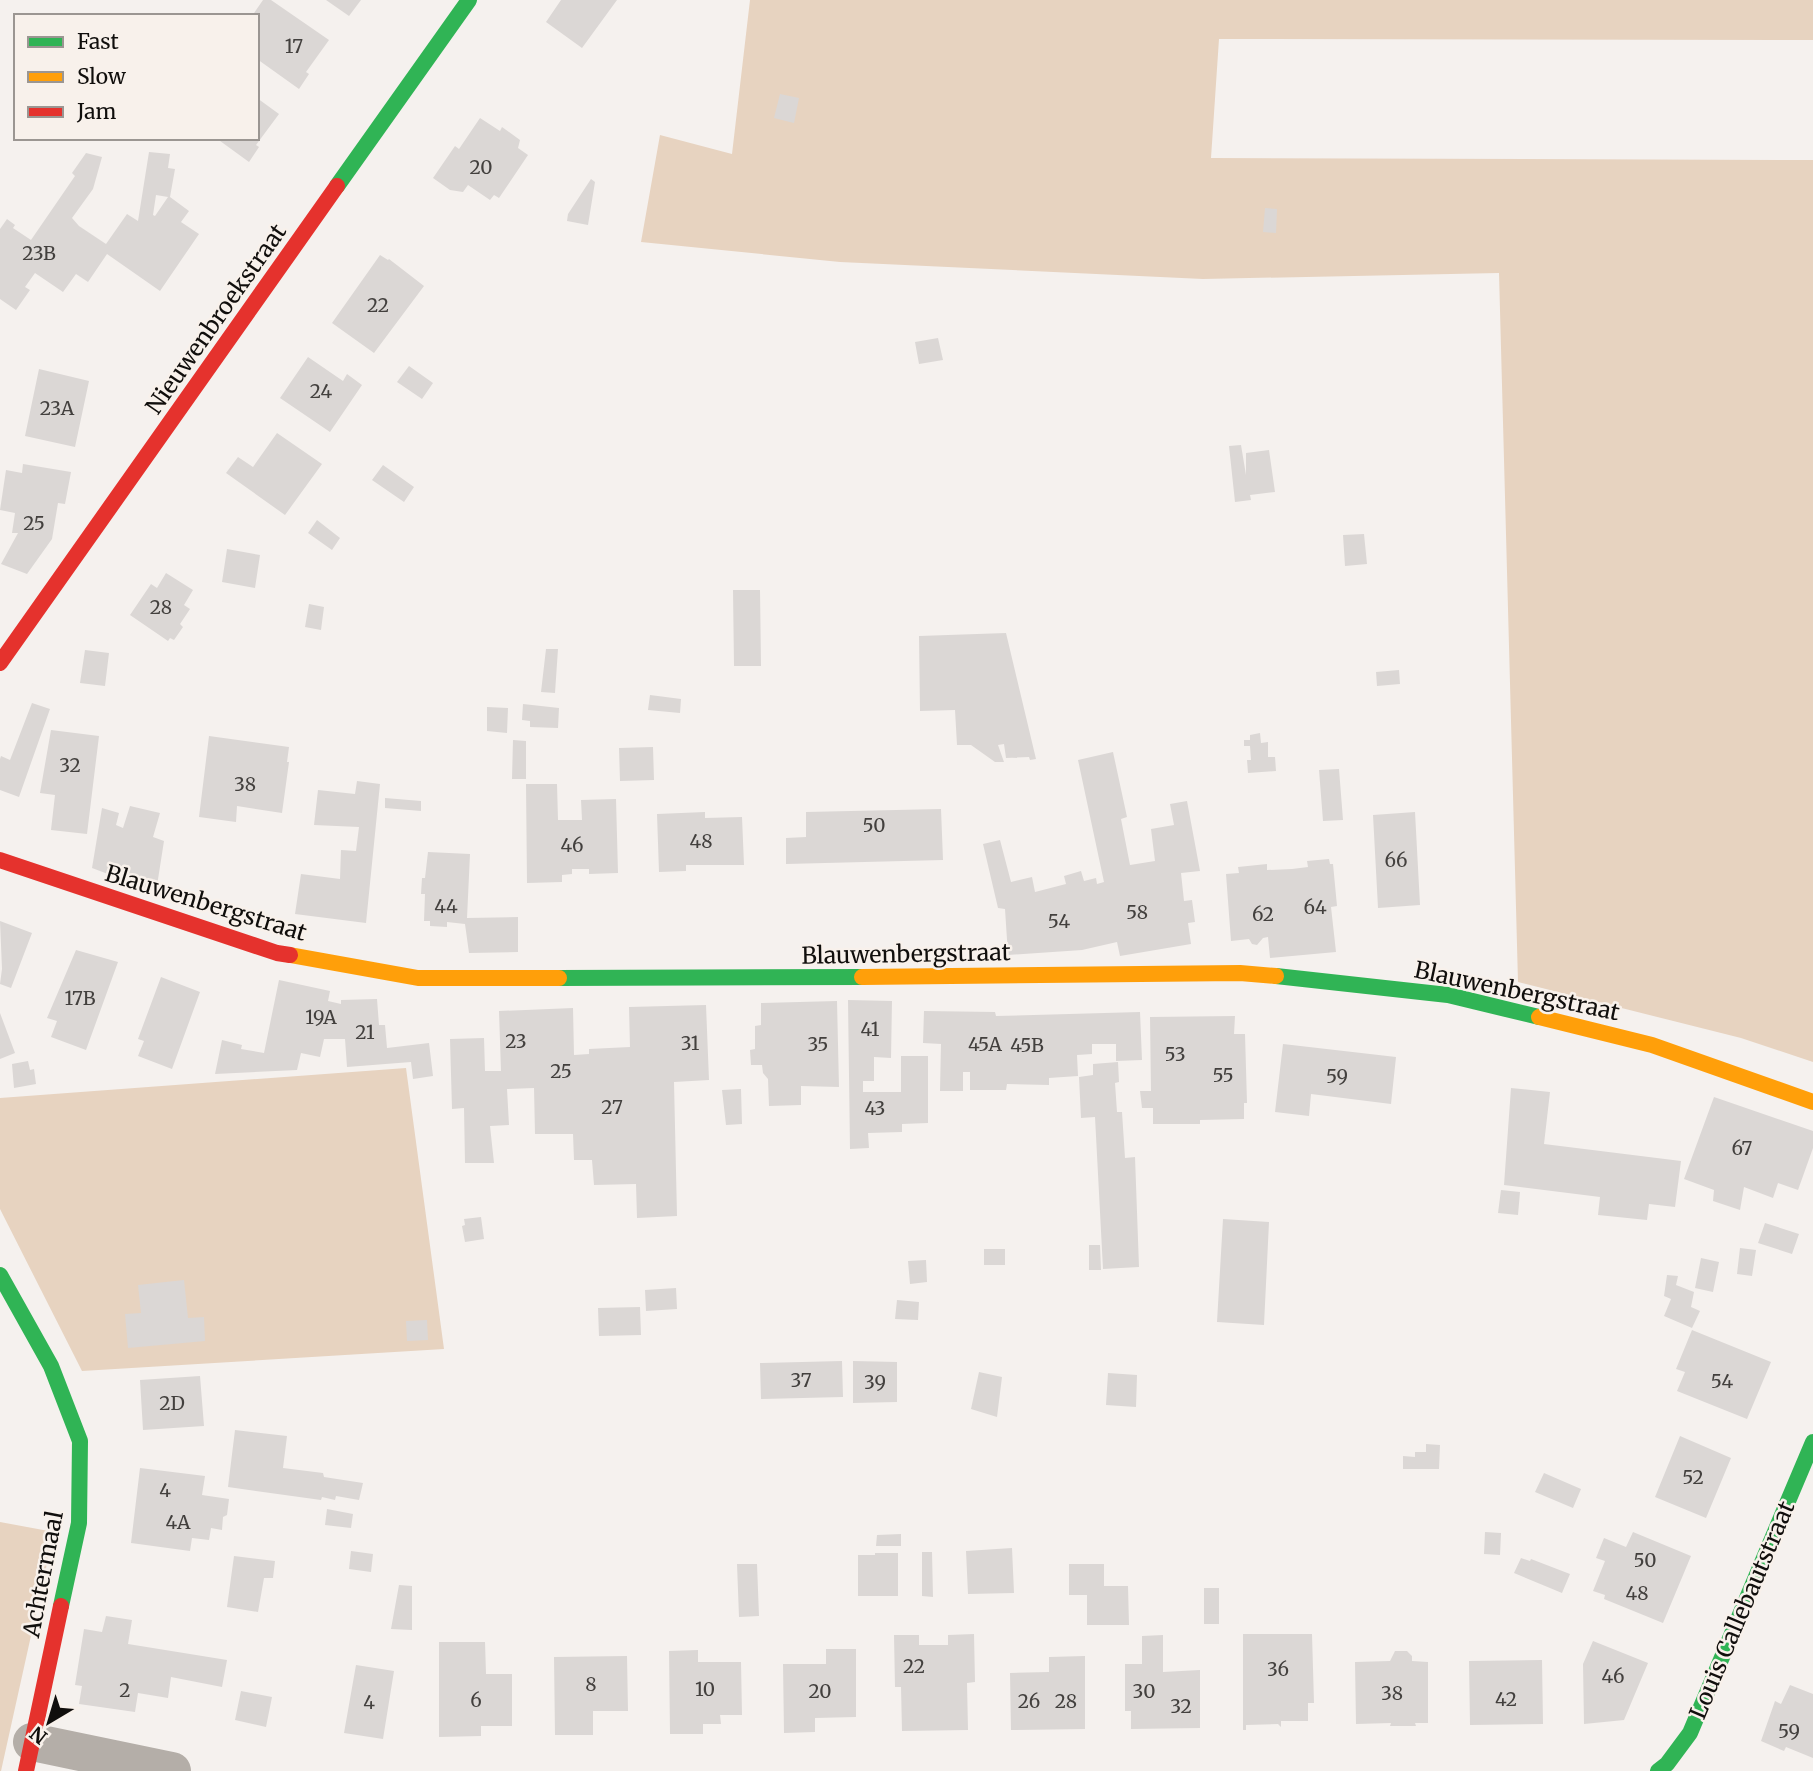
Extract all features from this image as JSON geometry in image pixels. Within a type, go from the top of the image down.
[{"type":"street","name":"Nieuwenbroekstraat","points":[[0,663],[469,0]]},
{"type":"street","name":"Blauwenbergstraat","points":[[0,860],[277,953],[418,978],[710,979],[1240,973],[1448,995],[1490,1004],[1651,1045],[1813,1102]]},
{"type":"street","name":"Achtermaal","points":[[0,1275],[51,1366],[80,1441],[79,1523],[29,1757]]},
{"type":"street","name":"Louis Callebautstraat","points":[[1658,1771],[1667,1764],[1690,1732],[1813,1442]]},
{"type":"street","points":[[29,1757],[172,1771]]},
{"type":"shaded area","points":[[750,0],[1813,0],[1813,40],[1219,39],[1211,158],[1813,160],[1813,1062],[1741,1038],[1518,982],[1499,273],[1203,279],[840,262],[641,242],[660,135],[732,154]]},
{"type":"shaded area","points":[[406,1068],[444,1349],[82,1371],[0,1209],[0,1098]]},
{"type":"shaded area","points":[[0,1522],[54,1532],[1,1771],[0,1771]]},
{"type":"building","points":[[263,0],[271,0],[329,40],[306,72],[309,74],[299,89],[259,60],[259,14],[253,14]]},
{"type":"building","points":[[326,0],[361,0],[349,16]]},
{"type":"building","points":[[561,0],[617,0],[582,48],[546,22]]},
{"type":"building","points":[[780,94],[799,98],[794,123],[774,118]]},
{"type":"building","points":[[259,99],[279,114],[256,145],[259,147],[249,162],[219,140],[259,140]]},
{"type":"building","points":[[480,118],[500,131],[502,127],[520,140],[518,148],[528,155],[499,198],[494,195],[490,200],[468,185],[463,192],[450,190],[433,178],[455,146],[459,149]]},
{"type":"building","points":[[149,152],[170,154],[168,168],[175,169],[170,197],[189,211],[181,222],[199,234],[160,291],[107,254],[88,282],[76,274],[63,292],[35,273],[25,287],[30,290],[16,310],[0,299],[0,229],[7,219],[15,225],[13,228],[31,240],[75,176],[72,173],[86,153],[102,157],[93,189],[72,218],[79,226],[106,244],[127,214],[138,221]],"holes":[[[156,195],[168,197],[155,216],[153,215]]]},
{"type":"building","points":[[591,179],[595,182],[588,225],[567,221],[568,214]]},
{"type":"building","points":[[1265,208],[1277,209],[1276,233],[1263,232]]},
{"type":"building","points":[[380,255],[424,286],[374,353],[332,323]]},
{"type":"building","points":[[938,338],[943,360],[919,364],[915,342]]},
{"type":"building","points":[[308,357],[343,381],[347,374],[362,385],[330,432],[280,398]]},
{"type":"building","points":[[409,366],[433,383],[422,399],[397,382]]},
{"type":"building","points":[[39,369],[89,381],[75,447],[25,436]]},
{"type":"building","points":[[277,433],[322,464],[285,515],[226,473],[238,457],[253,467]]},
{"type":"building","points":[[1241,445],[1246,475],[1246,453],[1269,450],[1275,492],[1250,495],[1251,500],[1235,502],[1229,446]]},
{"type":"building","points":[[23,464],[71,472],[65,504],[58,503],[52,539],[27,574],[1,564],[18,533],[12,533],[15,513],[0,510],[6,470],[22,473]]},
{"type":"building","points":[[383,465],[414,487],[404,502],[372,480]]},
{"type":"building","points":[[317,520],[340,538],[332,550],[308,533]]},
{"type":"building","points":[[1364,534],[1367,564],[1345,566],[1343,535]]},
{"type":"building","points":[[227,549],[260,555],[255,588],[222,582]]},
{"type":"building","points":[[166,573],[193,590],[184,605],[190,609],[180,624],[183,627],[174,640],[170,638],[168,641],[130,615],[151,584],[157,588]]},
{"type":"building","points":[[733,590],[760,590],[761,666],[734,666]]},
{"type":"building","points":[[309,604],[324,607],[321,630],[305,627]]},
{"type":"building","points":[[1006,633],[1036,759],[1006,758],[1004,744],[998,745],[1004,762],[995,762],[971,745],[957,745],[955,710],[920,711],[919,636]]},
{"type":"building","points":[[546,649],[558,649],[555,693],[541,692]]},
{"type":"building","points":[[85,650],[109,653],[105,686],[80,683]]},
{"type":"building","points":[[1399,670],[1400,684],[1377,686],[1376,672]]},
{"type":"building","points":[[650,695],[681,699],[680,713],[648,710]]},
{"type":"building","points":[[32,703],[50,709],[19,797],[0,790],[0,759],[1,756],[10,760]]},
{"type":"building","points":[[523,704],[559,708],[558,728],[530,727],[530,721],[522,720]]},
{"type":"building","points":[[487,707],[508,708],[507,733],[487,731]]},
{"type":"building","points":[[51,730],[99,736],[87,834],[51,830],[55,795],[40,793]]},
{"type":"building","points":[[1260,733],[1261,743],[1268,742],[1268,757],[1275,757],[1276,771],[1248,773],[1250,746],[1244,746],[1244,740],[1250,740],[1250,735]]},
{"type":"building","points":[[209,736],[289,747],[282,813],[237,806],[236,822],[199,817]]},
{"type":"building","points":[[513,740],[526,741],[526,779],[512,779]]},
{"type":"building","points":[[653,747],[654,780],[620,781],[619,748]]},
{"type":"building","points":[[1113,752],[1127,817],[1121,819],[1130,865],[1155,861],[1151,829],[1174,825],[1170,804],[1187,801],[1200,871],[1181,873],[1184,901],[1192,900],[1195,922],[1188,923],[1191,944],[1120,956],[1117,942],[1082,950],[1008,955],[1005,909],[998,908],[983,844],[1000,840],[1011,882],[1032,877],[1035,892],[1066,884],[1064,876],[1081,871],[1084,881],[1096,878],[1097,884],[1104,882],[1078,760]]},
{"type":"building","points":[[1339,769],[1343,820],[1323,821],[1319,770]]},
{"type":"building","points":[[357,781],[380,784],[366,923],[295,914],[301,874],[340,879],[341,850],[356,851],[359,827],[314,825],[318,790],[355,794]]},
{"type":"building","points":[[526,784],[557,784],[558,820],[582,820],[581,800],[616,799],[618,873],[589,874],[589,869],[572,869],[572,874],[562,875],[562,882],[527,883]]},
{"type":"building","points":[[385,798],[421,801],[421,811],[385,808]]},
{"type":"building","points":[[130,806],[160,813],[153,837],[164,841],[156,892],[92,868],[102,808],[119,813],[116,825],[123,828]]},
{"type":"building","points":[[941,809],[943,860],[786,864],[786,838],[806,837],[806,812]]},
{"type":"building","points":[[705,812],[705,818],[742,817],[744,865],[686,865],[686,871],[659,872],[657,814]]},
{"type":"building","points":[[1415,812],[1420,905],[1378,908],[1373,815]]},
{"type":"building","points":[[428,852],[470,854],[467,918],[518,917],[518,952],[469,953],[465,924],[447,922],[447,927],[430,926],[430,921],[424,921],[425,894],[421,894]]},
{"type":"building","points":[[1329,859],[1330,864],[1333,864],[1337,906],[1331,907],[1336,952],[1270,958],[1268,937],[1263,938],[1257,945],[1252,944],[1249,939],[1231,941],[1226,874],[1239,873],[1238,867],[1267,864],[1267,870],[1292,869],[1308,867],[1307,861]]},
{"type":"building","points":[[0,921],[32,933],[11,988],[0,984]]},
{"type":"building","points":[[76,950],[118,962],[86,1050],[51,1037],[57,1021],[47,1018]]},
{"type":"building","points":[[161,977],[200,992],[172,1069],[138,1056],[144,1041],[138,1039]]},
{"type":"building","points":[[279,980],[330,991],[328,1001],[341,1004],[341,1000],[377,999],[379,1025],[385,1025],[387,1048],[429,1043],[433,1076],[413,1079],[411,1062],[347,1067],[345,1039],[324,1039],[320,1057],[301,1053],[297,1070],[215,1074],[222,1040],[242,1045],[241,1049],[264,1053]]},
{"type":"building","points":[[848,1000],[892,1001],[891,1058],[874,1057],[874,1081],[863,1081],[863,1092],[901,1092],[901,1056],[928,1056],[928,1123],[902,1124],[902,1132],[868,1133],[869,1148],[850,1149]]},
{"type":"building","points":[[837,1001],[839,1087],[801,1086],[801,1105],[769,1106],[768,1079],[763,1073],[762,1065],[751,1065],[750,1050],[755,1049],[755,1026],[761,1025],[761,1003]]},
{"type":"building","points":[[706,1005],[709,1080],[674,1082],[677,1216],[637,1218],[636,1184],[594,1185],[592,1160],[574,1160],[573,1134],[535,1134],[534,1088],[507,1089],[509,1125],[490,1126],[494,1163],[465,1163],[464,1108],[452,1109],[450,1039],[484,1038],[485,1071],[501,1071],[499,1011],[573,1008],[574,1055],[589,1054],[589,1049],[630,1047],[629,1007]]},
{"type":"building","points":[[924,1011],[995,1012],[996,1016],[1140,1012],[1142,1060],[1116,1061],[1116,1044],[1092,1044],[1092,1054],[1077,1055],[1078,1076],[1049,1078],[1049,1085],[1007,1084],[1006,1090],[970,1090],[970,1072],[963,1072],[963,1091],[940,1091],[941,1044],[923,1043]]},
{"type":"building","points":[[0,1013],[15,1053],[0,1059]]},
{"type":"building","points":[[1235,1016],[1234,1034],[1245,1034],[1247,1103],[1244,1103],[1244,1119],[1200,1120],[1200,1124],[1153,1124],[1153,1108],[1142,1108],[1140,1091],[1151,1091],[1150,1017]]},
{"type":"building","points":[[1283,1044],[1396,1057],[1391,1104],[1311,1094],[1309,1116],[1275,1112]]},
{"type":"building","points":[[28,1061],[30,1070],[34,1069],[36,1084],[14,1088],[12,1064]]},
{"type":"building","points":[[1118,1062],[1119,1082],[1115,1083],[1117,1112],[1122,1112],[1125,1158],[1135,1157],[1139,1267],[1103,1269],[1095,1117],[1081,1118],[1079,1077],[1093,1075],[1093,1064]]},
{"type":"building","points":[[1511,1088],[1550,1092],[1544,1144],[1681,1161],[1675,1207],[1649,1204],[1647,1220],[1598,1215],[1600,1197],[1504,1185]]},
{"type":"building","points":[[741,1089],[742,1124],[726,1125],[722,1090]]},
{"type":"building","points":[[1714,1097],[1813,1131],[1813,1148],[1798,1190],[1778,1183],[1773,1198],[1744,1187],[1740,1210],[1713,1201],[1714,1190],[1684,1179]]},
{"type":"building","points":[[1501,1190],[1520,1192],[1518,1215],[1498,1213]]},
{"type":"building","points":[[481,1217],[484,1239],[465,1242],[462,1226],[465,1225],[464,1219]]},
{"type":"building","points":[[1223,1219],[1269,1222],[1264,1325],[1217,1322]]},
{"type":"building","points":[[1765,1223],[1799,1234],[1792,1254],[1758,1243]]},
{"type":"building","points":[[1089,1245],[1100,1245],[1101,1270],[1089,1270]]},
{"type":"building","points":[[1740,1248],[1756,1250],[1752,1276],[1737,1274]]},
{"type":"building","points":[[984,1249],[1005,1249],[1005,1265],[984,1265]]},
{"type":"building","points":[[1701,1258],[1719,1262],[1713,1292],[1695,1288]]},
{"type":"building","points":[[926,1260],[927,1282],[910,1284],[908,1261]]},
{"type":"building","points":[[1667,1275],[1678,1276],[1676,1285],[1694,1292],[1691,1307],[1700,1311],[1692,1328],[1664,1316],[1671,1299],[1664,1296]]},
{"type":"building","points":[[184,1280],[188,1318],[204,1317],[205,1341],[128,1348],[125,1314],[141,1313],[138,1285]]},
{"type":"building","points":[[676,1288],[677,1309],[646,1311],[645,1290]]},
{"type":"building","points":[[897,1300],[919,1302],[918,1320],[895,1319]]},
{"type":"building","points":[[640,1307],[641,1335],[599,1336],[598,1308]]},
{"type":"building","points":[[427,1320],[428,1340],[407,1341],[406,1321]]},
{"type":"building","points":[[1692,1330],[1771,1362],[1747,1419],[1677,1391],[1685,1372],[1676,1369]]},
{"type":"building","points":[[842,1361],[843,1397],[761,1399],[760,1363]]},
{"type":"building","points":[[853,1361],[897,1362],[897,1402],[853,1403]]},
{"type":"building","points":[[979,1372],[1002,1377],[997,1417],[971,1409]]},
{"type":"building","points":[[1108,1373],[1137,1375],[1136,1407],[1106,1405]]},
{"type":"building","points":[[200,1376],[204,1426],[143,1430],[140,1380]]},
{"type":"building","points":[[235,1430],[287,1436],[283,1468],[323,1473],[324,1477],[363,1483],[359,1500],[336,1496],[335,1500],[322,1497],[321,1500],[228,1487]]},
{"type":"building","points":[[1680,1436],[1731,1458],[1706,1518],[1655,1497]]},
{"type":"building","points":[[1426,1444],[1440,1445],[1439,1469],[1403,1469],[1403,1456],[1415,1457],[1415,1452],[1426,1452]]},
{"type":"building","points":[[140,1468],[205,1476],[202,1495],[229,1499],[222,1530],[211,1528],[209,1540],[192,1538],[190,1551],[131,1543]]},
{"type":"building","points":[[1544,1473],[1581,1489],[1573,1508],[1535,1492]]},
{"type":"building","points":[[327,1509],[353,1514],[351,1528],[325,1525]]},
{"type":"building","points":[[1485,1532],[1501,1533],[1500,1555],[1484,1554]]},
{"type":"building","points":[[1633,1532],[1691,1556],[1663,1623],[1604,1599],[1605,1595],[1593,1591],[1605,1561],[1596,1558],[1604,1538],[1626,1547]]},
{"type":"building","points":[[901,1534],[901,1546],[876,1546],[877,1535]]},
{"type":"building","points":[[1012,1548],[1014,1593],[968,1594],[966,1551]]},
{"type":"building","points":[[351,1551],[373,1554],[371,1572],[349,1569]]},
{"type":"building","points":[[922,1552],[932,1552],[933,1597],[922,1596]]},
{"type":"building","points":[[898,1553],[898,1596],[858,1596],[858,1555]]},
{"type":"building","points":[[234,1556],[275,1561],[273,1578],[264,1578],[258,1612],[227,1607]]},
{"type":"building","points":[[1521,1558],[1531,1559],[1570,1574],[1562,1593],[1514,1573]]},
{"type":"building","points":[[737,1564],[757,1564],[759,1616],[739,1617]]},
{"type":"building","points":[[1069,1564],[1104,1564],[1104,1586],[1128,1586],[1129,1625],[1087,1625],[1087,1595],[1069,1595]]},
{"type":"building","points":[[399,1585],[412,1586],[412,1630],[391,1629]]},
{"type":"building","points":[[1204,1588],[1219,1588],[1219,1624],[1204,1624]]},
{"type":"building","points":[[106,1616],[132,1620],[128,1644],[227,1660],[222,1687],[171,1677],[168,1698],[138,1693],[135,1712],[79,1704],[82,1686],[75,1685],[84,1629],[102,1632]]},
{"type":"building","points":[[974,1634],[975,1682],[967,1683],[968,1730],[902,1731],[901,1687],[895,1687],[894,1635],[919,1635],[919,1645],[948,1645],[948,1635]]},
{"type":"building","points":[[1243,1634],[1312,1634],[1314,1703],[1308,1703],[1308,1721],[1281,1721],[1281,1727],[1278,1724],[1246,1725],[1246,1730],[1243,1730]]},
{"type":"building","points":[[1163,1635],[1163,1672],[1200,1670],[1200,1728],[1131,1729],[1131,1711],[1125,1711],[1125,1664],[1142,1664],[1142,1636]]},
{"type":"building","points":[[1593,1641],[1648,1663],[1624,1720],[1584,1724],[1583,1664]]},
{"type":"building","points":[[439,1642],[485,1642],[486,1674],[512,1674],[512,1726],[481,1726],[481,1736],[439,1737]]},
{"type":"building","points":[[826,1649],[856,1649],[856,1717],[815,1718],[815,1732],[784,1733],[783,1664],[826,1664]]},
{"type":"building","points":[[698,1650],[698,1662],[741,1662],[742,1715],[720,1715],[721,1724],[703,1724],[703,1734],[670,1734],[669,1651]]},
{"type":"building","points":[[1395,1651],[1407,1651],[1412,1656],[1412,1661],[1428,1662],[1428,1723],[1415,1723],[1416,1726],[1390,1726],[1391,1723],[1356,1724],[1355,1662],[1390,1661]]},
{"type":"building","points":[[627,1656],[628,1711],[593,1711],[593,1735],[555,1735],[554,1657]]},
{"type":"building","points":[[1085,1656],[1085,1729],[1011,1730],[1010,1673],[1049,1672],[1049,1657]]},
{"type":"building","points":[[1542,1660],[1543,1724],[1470,1725],[1469,1661]]},
{"type":"building","points":[[356,1665],[394,1671],[383,1739],[344,1733]]},
{"type":"building","points":[[1790,1685],[1813,1694],[1813,1758],[1786,1747],[1784,1751],[1761,1741],[1775,1701],[1781,1704]]},
{"type":"building","points":[[241,1691],[272,1697],[266,1727],[235,1720]]},
{"type":"traffic: fast","points":[[337,186],[469,0]]},
{"type":"traffic: fast","points":[[1276,976],[1448,995],[1539,1017]]},
{"type":"traffic: fast","points":[[559,978],[862,977]]},
{"type":"traffic: fast","points":[[0,1275],[51,1366],[80,1441],[79,1523],[61,1606]]},
{"type":"traffic: fast","points":[[1658,1771],[1667,1764],[1690,1733],[1813,1442]]},
{"type":"traffic: slow","points":[[290,955],[418,978],[559,978]]},
{"type":"traffic: slow","points":[[862,977],[1240,973],[1276,976]]},
{"type":"traffic: slow","points":[[1539,1017],[1652,1045],[1813,1102]]},
{"type":"traffic: jam","points":[[0,663],[337,186]]},
{"type":"traffic: jam","points":[[0,860],[277,953],[290,955]]},
{"type":"traffic: jam","points":[[26,1771],[61,1606]]}]
